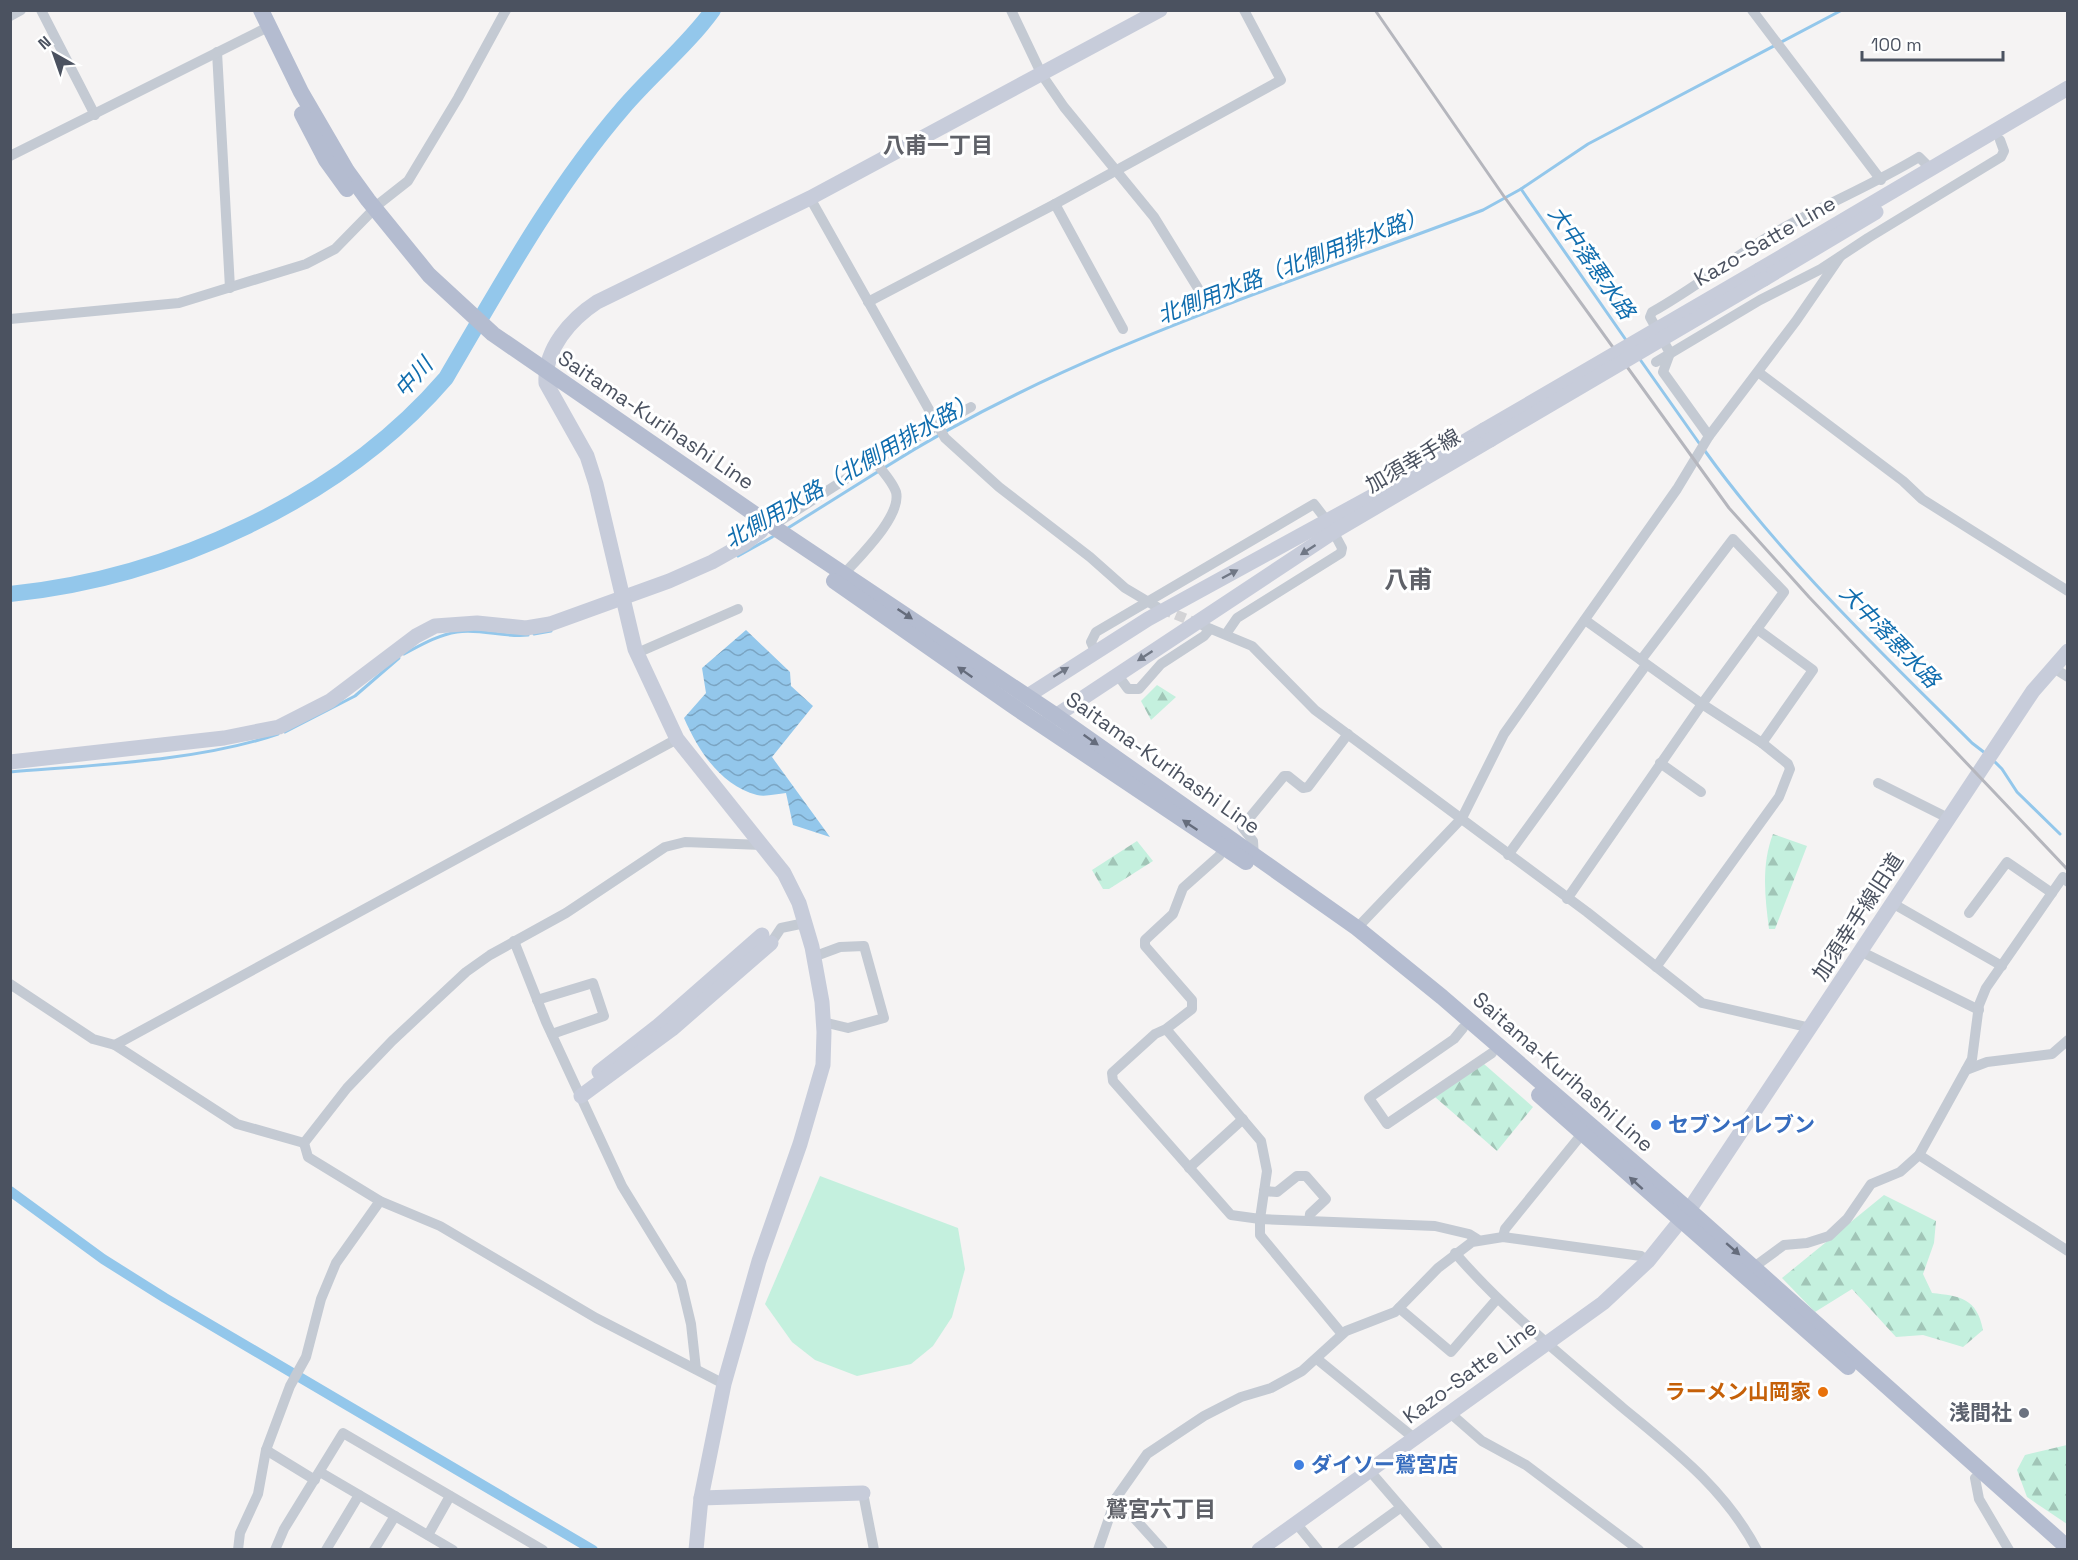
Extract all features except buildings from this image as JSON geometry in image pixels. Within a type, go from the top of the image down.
[{"type":"main road","name":"Saitama-Kurihashi Line","points":[[252,10],[326,160],[454,305],[503,347],[1253,861],[1357,928],[1442,997],[2054,1550]]},
{"type":"main road","name":"Saitama-Kurihashi Line","points":[[261,10],[301,92],[371,213]]},
{"type":"main road","name":"Saitama-Kurihashi Line","points":[[773,533],[844,574],[1019,700]]},
{"type":"main road","name":"Saitama-Kurihashi Line","points":[[1049,720],[1224,848],[1253,861],[1351,936],[1463,1028],[1582,1134],[1684,1216],[1754,1267],[2067,1548]]},
{"type":"street","points":[[10,16],[21,10]]},
{"type":"street","points":[[41,10],[95,115]]},
{"type":"street","points":[[10,319],[158,306],[196,299],[306,264],[335,249],[371,213],[408,181],[458,98],[506,10]]},
{"type":"street","points":[[1011,10],[1042,75],[1064,107],[1154,217],[1204,298]]},
{"type":"street","points":[[696,1550],[701,1498],[724,1384],[759,1261],[800,1144],[823,1065],[824,1022],[813,957],[799,903],[783,873],[696,766],[677,739],[637,653],[587,456],[546,377],[561,335],[583,311],[616,292],[810,198],[1161,10]]},
{"type":"street","points":[[868,302],[1055,204],[1281,80],[1244,10]]},
{"type":"street","points":[[1752,10],[1881,180]]},
{"type":"street","points":[[10,156],[261,30]]},
{"type":"street","points":[[217,52],[230,288]]},
{"type":"street","name":"Kazo-Satte Line","points":[[1761,274],[1930,168],[2067,87]]},
{"type":"street","name":"Kazo-Satte Line","points":[[1487,435],[1761,274],[2067,100]]},
{"type":"street","points":[[1656,362],[1840,257],[2001,157],[2004,151],[2000,140]]},
{"type":"street","points":[[1670,353],[1650,317],[1652,312],[1687,292],[1738,254],[1794,221],[1881,180],[1919,157],[1930,168]]},
{"type":"street","points":[[810,198],[941,431],[999,487],[1152,605]]},
{"type":"street","points":[[1055,204],[1123,329]]},
{"type":"street","points":[[1357,928],[1462,818],[1504,734],[1677,489],[1709,436],[1840,257]]},
{"type":"street","points":[[1670,353],[1663,366],[1663,372],[1709,436]]},
{"type":"street","points":[[1758,372],[1903,481],[1922,499],[2067,591]]},
{"type":"street","points":[[10,762],[252,734],[279,727],[330,701],[416,636],[435,626],[477,623],[526,628],[550,624],[625,602],[712,562],[744,544],[773,533],[874,461],[941,431],[971,407]]},
{"type":"street","name":"加須幸手線","points":[[1330,527],[1378,493],[1487,435]]},
{"type":"street","name":"加須幸手線","points":[[1330,527],[1357,518],[1487,435]]},
{"type":"street","points":[[844,574],[882,530],[896,505],[896,493],[891,482],[874,461]]},
{"type":"street","points":[[1095,651],[1091,642],[1096,632],[1152,605],[1314,504],[1342,548],[1341,553],[1237,618],[1226,634]]},
{"type":"street","points":[[1019,700],[1148,619],[1330,527]]},
{"type":"street","points":[[1049,720],[1330,527]]},
{"type":"street","points":[[1509,855],[1643,662],[1733,539],[1784,592],[1660,763],[1567,899]]},
{"type":"street","points":[[637,653],[738,609]]},
{"type":"street","points":[[1585,620],[1702,704],[1762,743],[1788,764],[1790,769],[1779,797],[1656,967]]},
{"type":"street","points":[[1117,674],[1128,689],[1139,689],[1161,664],[1204,636],[1207,627],[1252,646],[1315,710],[1462,818],[1702,1003],[1811,1028]]},
{"type":"street","points":[[1757,629],[1814,670],[1762,743]]},
{"type":"street","name":"加須幸手線旧道","points":[[1684,1216],[1811,1028],[1948,818],[2052,667],[2067,651]]},
{"type":"street","points":[[2052,667],[2067,677]]},
{"type":"street","points":[[1253,861],[1253,841],[1242,827],[1284,776],[1288,776],[1303,788],[1308,787],[1348,734]]},
{"type":"street","points":[[115,1045],[677,739]]},
{"type":"street","points":[[1660,763],[1701,792]]},
{"type":"street","points":[[1878,783],[1948,818]]},
{"type":"street","points":[[304,1143],[347,1088],[392,1041],[466,972],[514,941],[566,913],[665,847],[685,842],[762,845]]},
{"type":"street","points":[[1224,848],[1219,856],[1183,888],[1173,914],[1145,940],[1145,946],[1192,1000],[1192,1009],[1166,1029],[1155,1034],[1112,1073],[1113,1081],[1231,1215],[1260,1219],[1435,1226],[1469,1234],[1477,1239]]},
{"type":"street","points":[[1969,913],[2007,862],[2052,893]]},
{"type":"street","points":[[1754,1267],[1784,1245],[1807,1243],[1829,1236],[1847,1219],[1871,1184],[1900,1172],[1919,1155],[1972,1059],[1979,1010],[1986,988],[2063,877],[2067,882]]},
{"type":"street","points":[[1892,903],[2002,966]]},
{"type":"street","points":[[579,1092],[672,1029],[766,939],[781,928],[805,923]]},
{"type":"street","points":[[514,941],[537,1000],[622,1186],[681,1282],[691,1324],[696,1369]]},
{"type":"street","points":[[813,957],[840,947],[864,946],[884,1018],[848,1028],[824,1022]]},
{"type":"street","points":[[1860,951],[1979,1010]]},
{"type":"street","points":[[537,1000],[593,983],[604,1016],[552,1034]]},
{"type":"street","points":[[10,984],[93,1039],[115,1045],[237,1124],[304,1143]]},
{"type":"street","points":[[1463,1028],[1454,1039],[1369,1098],[1387,1124],[1492,1053]]},
{"type":"street","points":[[1166,1029],[1261,1141],[1267,1171],[1260,1234],[1342,1334]]},
{"type":"street","points":[[1966,1070],[1987,1062],[2052,1054],[2067,1040]]},
{"type":"street","points":[[1189,1168],[1243,1119]]},
{"type":"street","points":[[1503,1237],[1505,1229],[1582,1134]]},
{"type":"street","points":[[304,1143],[308,1157],[380,1201],[440,1226],[596,1318],[724,1384]]},
{"type":"street","points":[[1919,1155],[2067,1251]]},
{"type":"street","points":[[1264,1191],[1277,1192],[1297,1176],[1306,1176],[1326,1199],[1310,1214],[1309,1221]]},
{"type":"street","points":[[238,1550],[240,1533],[258,1494],[266,1450],[290,1386],[301,1368],[321,1299],[336,1263],[380,1201]]},
{"type":"street","name":"Kazo-Satte Line","points":[[1259,1550],[1618,1290],[1648,1261],[1684,1216]]},
{"type":"street","points":[[1098,1550],[1116,1498],[1147,1454],[1204,1416],[1241,1397],[1271,1388],[1302,1371],[1342,1334],[1387,1316],[1399,1308],[1455,1252],[1477,1239],[1503,1237],[1641,1256],[1648,1261]]},
{"type":"street","points":[[1455,1252],[1497,1299],[1708,1481],[1741,1519],[1757,1550]]},
{"type":"street","points":[[1399,1308],[1450,1352],[1497,1299]]},
{"type":"street","points":[[1317,1359],[1414,1438]]},
{"type":"street","points":[[1450,1413],[1482,1441],[1526,1465],[1639,1550]]},
{"type":"street","points":[[275,1550],[284,1529],[343,1433],[543,1550]]},
{"type":"street","points":[[266,1450],[359,1495],[453,1550]]},
{"type":"street","points":[[1369,1470],[1438,1550]]},
{"type":"street","points":[[1975,1478],[1979,1499],[2009,1550]]},
{"type":"street","points":[[701,1498],[863,1493],[874,1550]]},
{"type":"street","points":[[326,1550],[359,1495]]},
{"type":"street","points":[[428,1535],[450,1496]]},
{"type":"street","points":[[1116,1498],[1163,1550]]},
{"type":"street","points":[[1342,1550],[1400,1508]]},
{"type":"street","points":[[374,1550],[395,1516]]},
{"type":"street","points":[[1296,1523],[1318,1550]]},
{"type":"green space","points":[[1157,685],[1176,697],[1151,720],[1141,701]]},
{"type":"green space","points":[[1773,834],[1807,846],[1775,929],[1769,929],[1765,869]]},
{"type":"green space","points":[[1137,841],[1153,861],[1109,889],[1103,889],[1092,870]]},
{"type":"green space","points":[[1484,1064],[1533,1107],[1497,1151],[1435,1097]]},
{"type":"green space","points":[[820,1176],[958,1228],[965,1269],[952,1317],[933,1346],[911,1364],[857,1376],[815,1360],[792,1342],[765,1304]]},
{"type":"green space","points":[[1884,1195],[1936,1221],[1934,1243],[1923,1274],[1932,1293],[1959,1298],[1972,1305],[1976,1311],[1983,1330],[1963,1347],[1923,1335],[1896,1337],[1852,1289],[1815,1312],[1782,1278]]},
{"type":"green space","points":[[2068,1445],[2067,1524],[2027,1497],[2017,1470],[2025,1455]]},
{"type":"water","points":[[746,630],[790,672],[791,686],[813,706],[772,757],[830,837],[793,825],[786,793],[757,795],[744,790],[721,775],[703,754],[684,718],[706,693],[702,668]]},
{"type":"waterway","name":"中川","points":[[10,594],[70,585],[130,571],[190,551],[248,526],[304,496],[356,461],[404,422],[446,378],[507,273],[573,171],[623,108],[692,36],[713,10]]},
{"type":"waterway","name":"北側用水路（北側用排水路）","points":[[884,468],[954,426],[1101,355],[1253,295],[1483,210],[1521,189],[1588,144],[1842,10]]},
{"type":"waterway","name":"大中落悪水路","points":[[1521,189],[1626,340]]},
{"type":"waterway","name":"大中落悪水路","points":[[1639,358],[1699,443]]},
{"type":"waterway","name":"大中落悪水路","points":[[1705,451],[1766,529],[1832,602],[1972,743],[1985,753]]},
{"type":"waterway","name":"北側用水路（北側用排水路）","points":[[788,528],[879,471]]},
{"type":"waterway","name":"北側用水路（北側用排水路）","points":[[738,556],[774,536]]},
{"type":"waterway","name":"北側用水路（北側用排水路）","points":[[404,654],[450,633],[474,631],[528,635]]},
{"type":"waterway","name":"北側用水路（北側用排水路）","points":[[534,634],[551,631]]},
{"type":"waterway","name":"北側用水路（北側用排水路）","points":[[285,732],[355,696],[399,658]]},
{"type":"waterway","name":"北側用水路（北側用排水路）","points":[[10,772],[181,756],[248,743],[278,734]]},
{"type":"waterway","name":"大中落悪水路","points":[[1992,759],[2002,769],[2017,792],[2060,834]]},
{"type":"waterway","points":[[10,1191],[103,1259],[165,1298],[593,1550]]},
{"type":"tunnel","points":[[1162,609],[1201,625]]},
{"type":"railway","points":[[1375,10],[1503,195],[1729,508],[1809,597],[2068,870]]},
{"type":"place","name":"セブンイレブン","points":[[1656,1125]]},
{"type":"place","name":"ラーメン山岡家","points":[[1823,1392]]},
{"type":"place","name":"浅間社","points":[[2024,1413]]},
{"type":"place","name":"ダイソー鷲宮店","points":[[1299,1465]]},
{"type":"district","name":"八甫一丁目","points":[[938,145]]},
{"type":"district","name":"八甫","points":[[1408,580]]},
{"type":"district","name":"鷲宮六丁目","points":[[1161,1509]]}]
